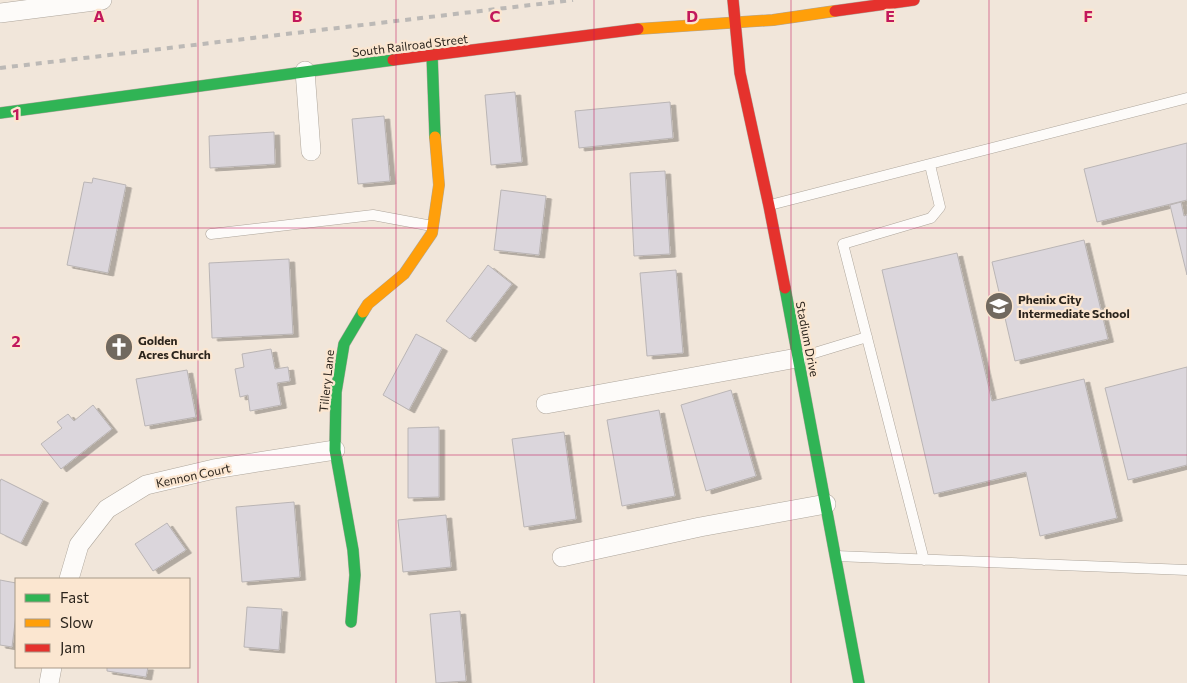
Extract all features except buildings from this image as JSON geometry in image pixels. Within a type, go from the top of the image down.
[{"type":"street","points":[[0,13],[102,0]]},
{"type":"street","name":"Stadium Drive","points":[[733,0],[740,74],[769,206],[860,683]]},
{"type":"street","name":"South Railroad Street","points":[[0,113],[620,30],[773,20],[914,0]]},
{"type":"street","name":"Tillery Lane","points":[[351,622],[355,575],[353,550],[335,450],[336,392],[344,344],[368,304],[404,274],[432,233],[439,185],[433,114],[432,54]]},
{"type":"street","points":[[305,71],[311,151]]},
{"type":"street","points":[[546,404],[797,358]]},
{"type":"street","name":"Kennon Court","points":[[69,578],[79,545],[107,509],[146,485],[214,469],[335,450]]},
{"type":"street","points":[[562,557],[700,527],[826,504]]},
{"type":"street","points":[[50,683],[52,668]]},
{"type":"lane","points":[[769,206],[1187,98]]},
{"type":"lane","points":[[924,560],[843,244],[931,218],[940,207],[930,165]]},
{"type":"lane","points":[[211,234],[373,214],[433,226]]},
{"type":"lane","points":[[797,358],[867,337]]},
{"type":"lane","points":[[835,556],[1187,570]]},
{"type":"railway","points":[[0,68],[573,0]]},
{"type":"traffic: fast","points":[[432,54],[435,137]]},
{"type":"traffic: fast","points":[[0,113],[393,60]]},
{"type":"traffic: fast","points":[[785,288],[859,683]]},
{"type":"traffic: fast","points":[[351,622],[355,575],[353,550],[335,450],[336,392],[344,344],[363,312]]},
{"type":"traffic: slow","points":[[638,29],[773,20],[835,11]]},
{"type":"traffic: slow","points":[[363,312],[368,304],[404,274],[432,233],[439,185],[435,137]]},
{"type":"traffic: jam","points":[[733,0],[740,73],[785,288]]},
{"type":"traffic: jam","points":[[835,11],[914,0]]},
{"type":"traffic: jam","points":[[393,60],[638,29]]},
{"type":"place","name":"Phenix City Intermediate School","points":[[999,306]]},
{"type":"place","name":"Golden Acres Church","points":[[119,347]]}]
